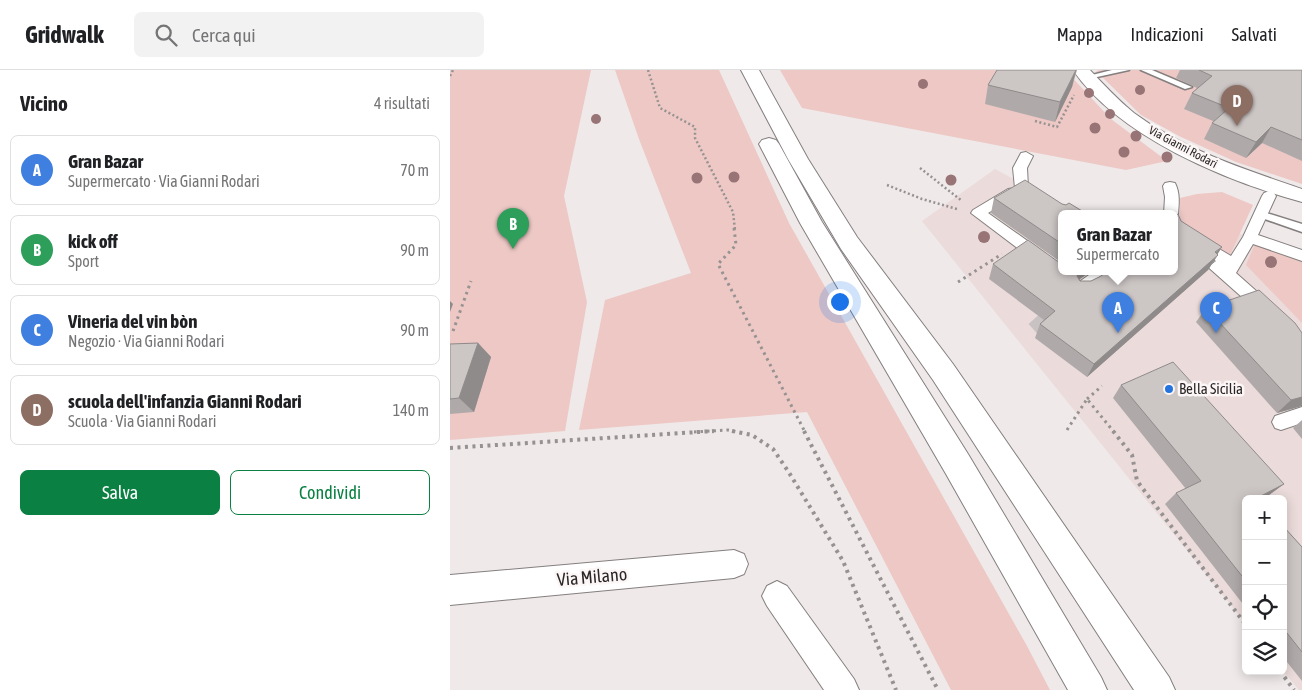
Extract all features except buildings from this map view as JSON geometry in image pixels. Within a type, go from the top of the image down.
[{"type":"highway","points":[[729,70],[811,223],[956,464],[1088,690]]},
{"type":"highway","points":[[750,70],[798,159],[849,243],[943,372],[1151,682]]},
{"type":"street","name":"Via Gianni Rodari","points":[[1085,74],[1127,116],[1166,140],[1232,172],[1302,196]]},
{"type":"street","points":[[1026,156],[1020,168],[1025,190],[978,214],[1050,264]]},
{"type":"street","points":[[1170,186],[1171,210]]},
{"type":"street","points":[[1228,274],[1250,237],[1269,196]]},
{"type":"street","points":[[1178,230],[1228,261],[1216,267],[1228,274],[1280,321]]},
{"type":"street","points":[[1250,237],[1302,256]]},
{"type":"street","points":[[1081,288],[1100,275]]},
{"type":"street","points":[[1281,422],[1302,415]]},
{"type":"street","name":"Via Milano","points":[[450,590],[734,564]]},
{"type":"street","points":[[777,596],[843,690]]},
{"type":"lane","points":[[1085,74],[1125,70]]},
{"type":"lane","points":[[1145,70],[1188,87]]},
{"type":"lane","points":[[1260,214],[1302,228]]},
{"type":"path","points":[[450,76],[453,70]]},
{"type":"path","points":[[648,70],[660,108],[669,114],[686,120],[696,127],[695,138],[733,212],[736,245],[718,264],[938,690]]},
{"type":"path","points":[[1035,121],[1057,127],[1076,90]]},
{"type":"path","points":[[920,168],[978,214]]},
{"type":"path","points":[[887,185],[922,200],[978,214]]},
{"type":"path","points":[[958,282],[1020,243]]},
{"type":"path","points":[[452,331],[471,281]]},
{"type":"path","points":[[1067,430],[1087,399],[1102,386]]},
{"type":"path","points":[[1087,399],[1132,455],[1138,481],[1242,621]]},
{"type":"path","points":[[450,448],[728,430],[752,435],[773,449],[843,560],[896,690]]},
{"type":"path","points":[[1283,675],[1294,690]]},
{"type":"shaded area","points":[[450,70],[591,70],[564,196],[587,302],[565,431],[450,440]]},
{"type":"shaded area","points":[[615,70],[719,70],[789,223],[1050,690],[951,690],[807,412],[579,430],[605,300],[691,273],[639,139]]},
{"type":"shaded area","points":[[780,70],[1065,70],[1111,119],[1167,161],[1126,170],[802,108]]},
{"type":"shaded area","points":[[1302,70],[1302,184],[1236,162],[1179,136],[1141,115],[1096,71]]},
{"type":"shaded area","points":[[995,169],[1071,210],[1058,210],[1058,275],[1178,275],[1178,211],[1302,257],[1302,690],[1299,690],[1286,675],[1287,495],[1242,495],[1242,619],[922,221]]},
{"type":"shaded area","points":[[1222,192],[1253,205],[1230,255],[1179,227],[1180,198],[1197,194]]},
{"type":"shaded area","points":[[1255,244],[1302,261],[1302,323],[1246,265]]},
{"type":"tunnel","points":[[1034,330],[1056,310]]},
{"type":"place","name":"scuola dell'infanzia Gianni Rodari","points":[[1237,126]]},
{"type":"place","name":"kick off","points":[[513,249]]},
{"type":"place","name":"Gran Bazar","points":[[1118,333]]},
{"type":"place","name":"Vineria del vin bòn","points":[[1216,333]]},
{"type":"place","name":"Bella Sicilia","points":[[1169,389]]}]
